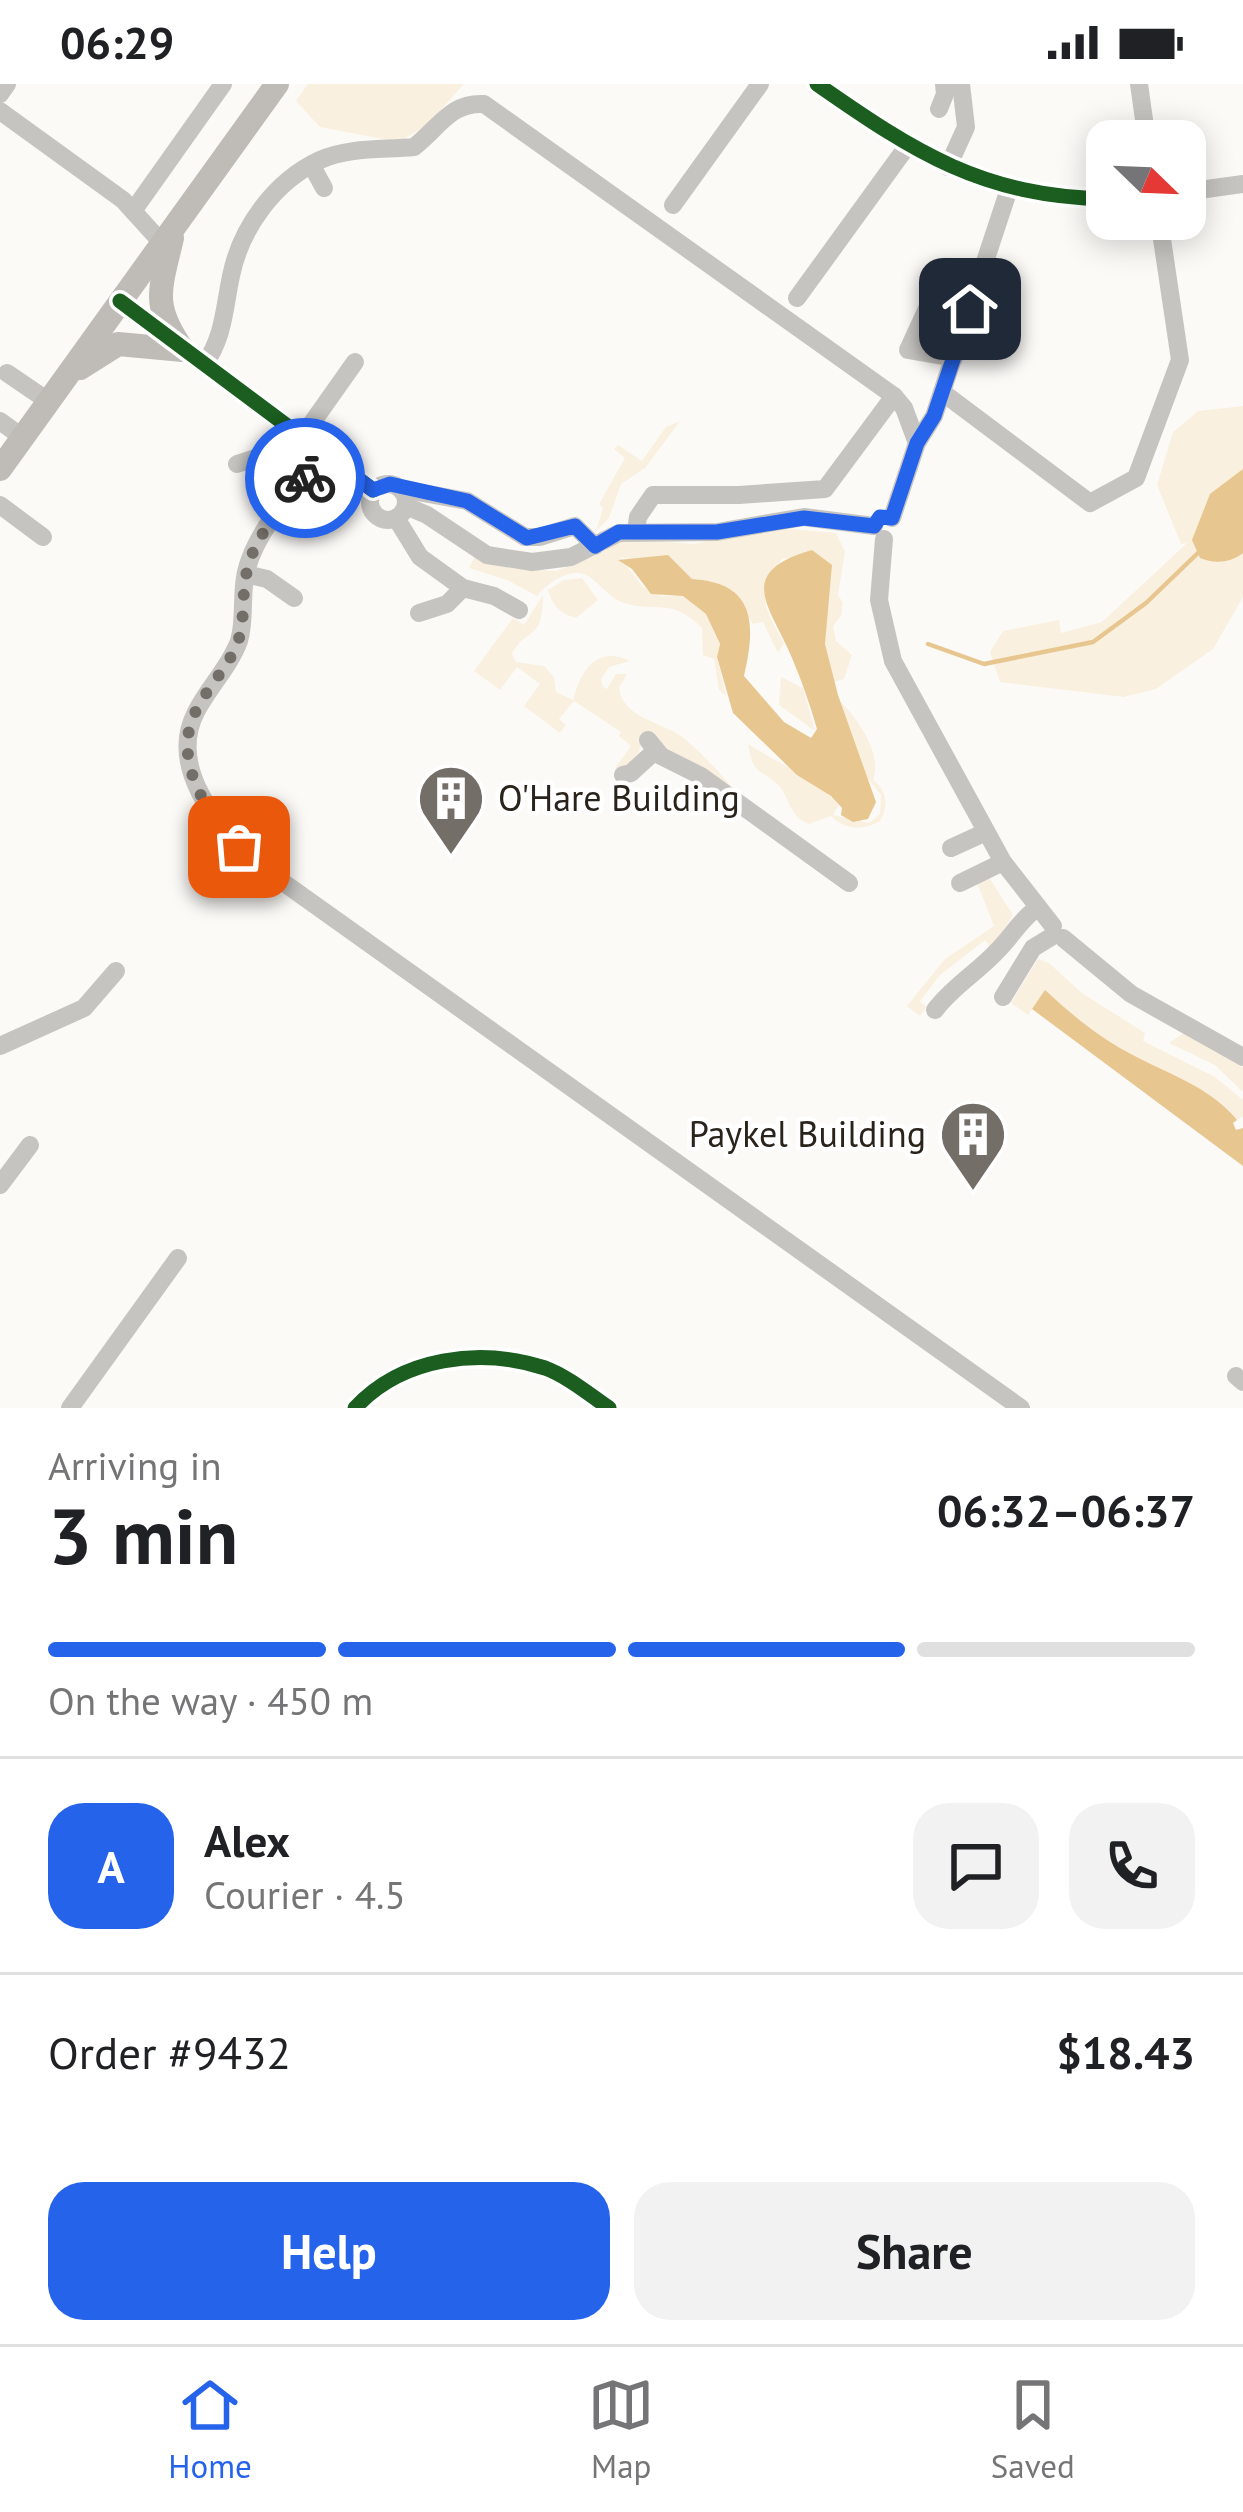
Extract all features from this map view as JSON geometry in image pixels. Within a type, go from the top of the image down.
[{"type":"main road","points":[[0,469],[277,84]]},
{"type":"main road","points":[[169,233],[160,309],[165,324],[194,358]]},
{"type":"main road","points":[[56,391],[118,344],[194,358]]},
{"type":"street","points":[[0,94],[7,84]]},
{"type":"street","points":[[133,211],[223,84]]},
{"type":"street","points":[[673,205],[760,84]]},
{"type":"street","points":[[818,84],[948,167],[1009,189],[1086,197]]},
{"type":"street","points":[[939,109],[944,84]]},
{"type":"street","points":[[948,167],[966,127],[961,84]]},
{"type":"street","points":[[1139,84],[1145,120]]},
{"type":"street","points":[[194,358],[217,346],[231,276],[261,207],[280,188],[312,166],[354,151],[414,147],[452,110],[465,103],[484,104],[894,396],[904,408],[917,443]]},
{"type":"street","points":[[0,111],[169,233]]},
{"type":"street","points":[[797,298],[908,145]]},
{"type":"street","points":[[312,166],[324,188]]},
{"type":"street","points":[[1206,189],[1243,184]]},
{"type":"street","points":[[1009,189],[934,416],[917,443],[884,528],[879,600],[893,661],[986,832],[1056,934],[1131,994],[1243,1057]]},
{"type":"street","points":[[942,392],[1090,503],[1136,478],[1180,360],[1162,240]]},
{"type":"street","points":[[231,276],[254,283]]},
{"type":"street","points":[[954,358],[908,350],[936,289],[975,294]]},
{"type":"street","points":[[121,301],[373,490]]},
{"type":"street","points":[[237,464],[262,456],[296,432],[355,362]]},
{"type":"street","points":[[8,373],[56,391]]},
{"type":"street","points":[[636,531],[638,517],[653,495],[825,489],[894,396]]},
{"type":"street","points":[[0,422],[22,437]]},
{"type":"street","points":[[324,454],[260,540],[246,574],[239,640],[193,716],[188,737],[190,768],[197,789],[226,833],[249,858],[1021,1408]]},
{"type":"street","points":[[373,490],[383,484],[401,504],[420,557],[463,588],[494,596],[519,610]]},
{"type":"street","points":[[373,490],[371,511],[382,519],[401,504],[467,501],[527,538],[575,526],[595,546]]},
{"type":"street","points":[[401,504],[427,514],[487,555],[505,559],[555,561],[619,532],[717,532],[804,518],[884,528]]},
{"type":"street","points":[[0,506],[43,537]]},
{"type":"street","points":[[246,574],[267,579],[294,598]]},
{"type":"street","points":[[419,613],[448,604],[463,588]]},
{"type":"street","points":[[622,776],[632,773],[652,745],[661,756],[700,776],[849,883]]},
{"type":"street","points":[[951,848],[986,832]]},
{"type":"street","points":[[960,883],[1004,862]]},
{"type":"street","points":[[934,1010],[1037,908]]},
{"type":"street","points":[[1003,997],[1034,948],[1056,934]]},
{"type":"street","points":[[0,1046],[84,1008],[116,971]]},
{"type":"street","points":[[0,1185],[30,1144]]},
{"type":"street","points":[[70,1408],[178,1258]]},
{"type":"street","points":[[355,1408],[374,1388],[426,1362],[484,1358],[547,1369],[609,1408]]},
{"type":"shaded area","points":[[308,84],[464,84],[426,126],[398,142],[320,127],[296,101]]},
{"type":"shaded area","points":[[1243,406],[1243,597],[1213,649],[1156,689],[1124,697],[1000,682],[990,652],[1003,631],[1059,620],[1061,633],[1102,622],[1187,543],[1181,544],[1157,485],[1173,432],[1198,411]]},
{"type":"shaded area","points":[[680,421],[645,468],[621,484],[609,518],[596,531],[603,508],[599,504],[625,458],[614,449],[618,445],[642,461],[666,427]]},
{"type":"shaded area","points":[[1243,469],[1243,553],[1222,562],[1200,558],[1192,540],[1210,494]]},
{"type":"shaded area","points":[[777,528],[836,533],[845,552],[838,595],[843,603],[841,616],[833,626],[836,641],[852,655],[844,679],[834,682],[825,643],[832,565],[783,558],[774,570],[765,600],[784,643],[778,653],[763,622],[753,624],[722,586],[692,579],[668,556],[639,561],[620,557],[643,587],[661,596],[683,596],[706,614],[720,645],[717,657],[726,696],[719,690],[714,659],[703,655],[702,628],[682,612],[624,603],[583,574],[560,577],[537,596],[469,568],[475,556],[517,569],[556,571],[625,538],[693,544]]},
{"type":"shaded area","points":[[812,550],[832,565],[825,644],[876,802],[868,819],[853,822],[841,815],[842,808],[831,796],[797,775],[733,713],[717,657],[720,644],[706,614],[683,596],[651,594],[632,569],[618,560],[668,555],[692,579],[713,582],[740,598],[750,624],[744,676],[784,722],[811,738],[817,729],[812,711],[764,594],[772,570]]},
{"type":"shaded area","points":[[582,578],[598,600],[576,618],[558,608],[548,590],[564,580]]},
{"type":"shaded area","points":[[543,595],[540,621],[512,654],[516,662],[544,666],[554,677],[556,692],[573,700],[580,679],[599,659],[630,661],[609,667],[601,679],[603,687],[607,689],[616,674],[627,674],[619,688],[628,707],[685,739],[733,789],[642,739],[637,761],[622,772],[615,768],[631,746],[619,736],[621,732],[574,701],[559,719],[566,725],[560,733],[524,706],[540,684],[517,667],[500,690],[474,671],[513,618],[524,625]]},
{"type":"shaded area","points":[[781,677],[803,688],[815,731],[779,705]]},
{"type":"shaded area","points":[[839,700],[867,737],[874,759],[873,780],[885,799],[880,821],[867,826],[854,828],[831,816],[809,824],[802,820],[750,754],[748,744],[819,787],[839,805],[833,815],[869,823],[880,814],[881,795],[864,774]]},
{"type":"shaded area","points":[[988,876],[1013,915],[992,949],[985,940],[940,975],[920,1001],[926,1007],[920,1016],[907,1006],[945,959],[994,926],[977,883]]},
{"type":"shaded area","points":[[1038,959],[1145,1033],[1143,1041],[1215,1077],[1243,1100],[1243,1116],[1237,1120],[1199,1088],[1112,1043],[1045,991],[1028,1015],[1011,1003]]},
{"type":"shaded area","points":[[1045,990],[1105,1039],[1200,1089],[1226,1108],[1237,1120],[1233,1123],[1236,1130],[1243,1128],[1243,1166],[1032,1009]]},
{"type":"shaded area","points":[[1184,1033],[1243,1067],[1243,1092],[1215,1065],[1169,1043]]},
{"type":"waterway","points":[[928,644],[984,664],[1093,642],[1146,603],[1198,553]]},
{"type":"cycle path","points":[[817,84],[886,131],[952,166],[1023,189],[1086,198]]},
{"type":"cycle path","points":[[120,301],[373,490]]},
{"type":"cycle path","points":[[355,1408],[395,1377],[419,1367],[469,1358],[545,1368],[609,1408]]},
{"type":"way so far","points":[[239,847],[197,789],[188,737],[193,716],[239,640],[247,568],[260,540],[305,478]]},
{"type":"place","name":"O'Hare Building","points":[[451,857]]},
{"type":"place","name":"Paykel Building","points":[[973,1193]]},
{"type":"route","points":[[305,478],[324,454],[373,490],[390,484],[467,501],[527,538],[575,526],[595,546],[619,532],[717,532],[804,518],[874,526],[880,517],[892,518],[917,443],[934,416],[970,309]]}]
